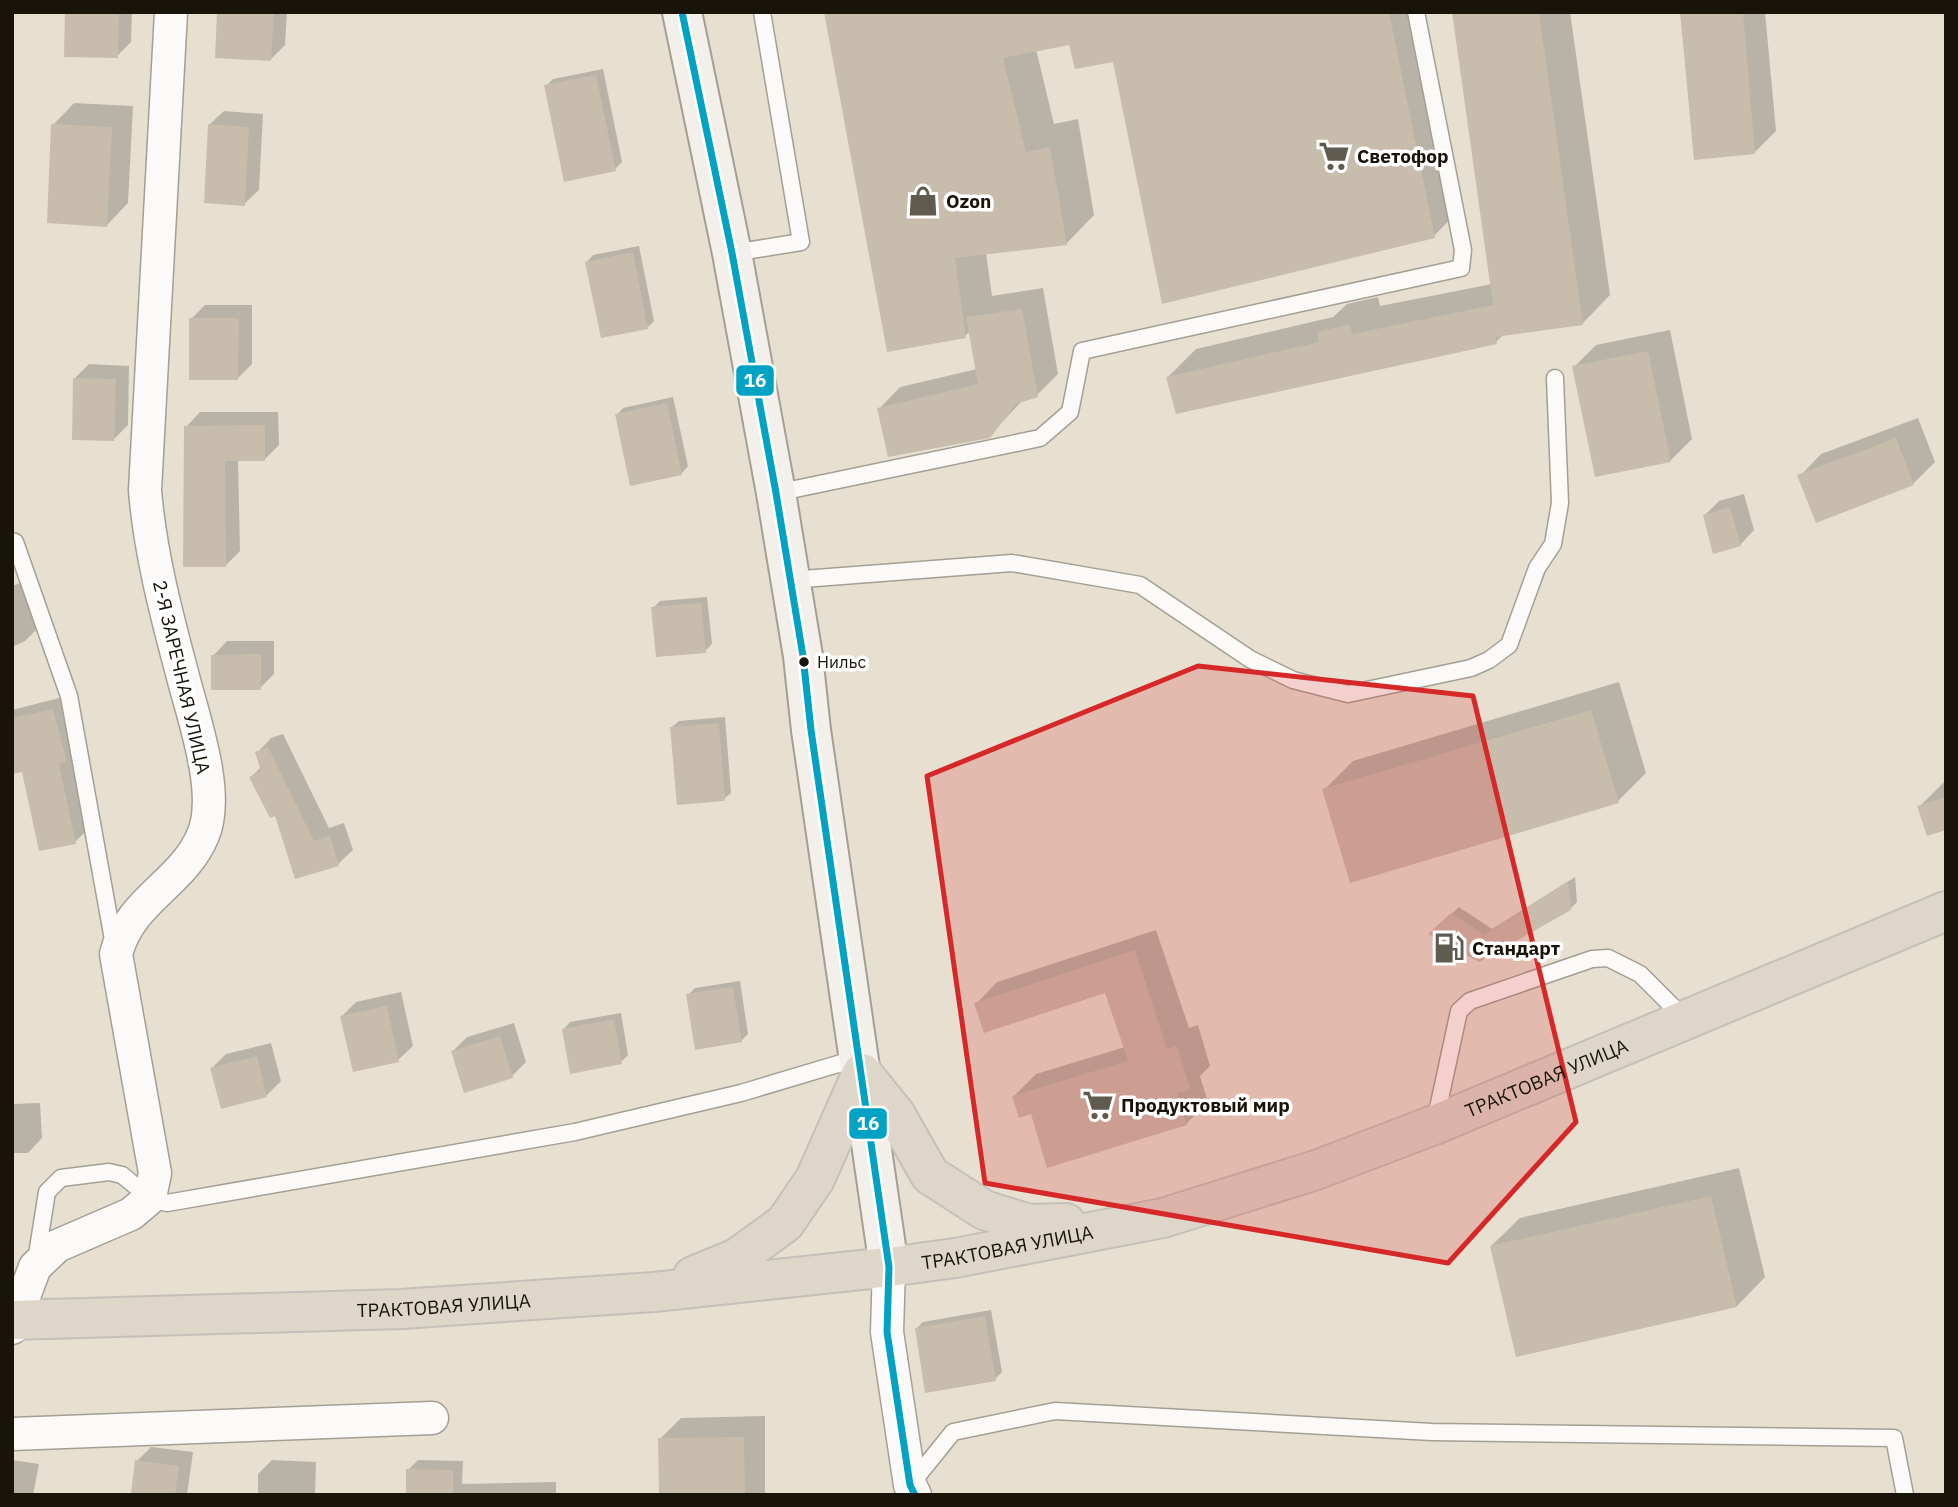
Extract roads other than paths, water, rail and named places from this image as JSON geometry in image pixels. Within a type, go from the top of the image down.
[{"type":"highway","name":"ТРАКТОВАЯ УЛИЦА","points":[[13,1323],[401,1309],[654,1292],[889,1268],[1163,1218],[1316,1170],[1434,1125],[1946,911]]},
{"type":"highway","points":[[861,1065],[895,1115],[930,1175],[984,1210],[1029,1224],[1163,1218]]},
{"type":"highway","points":[[654,1292],[737,1258],[785,1223],[815,1179],[861,1065]]},
{"type":"street","name":"2-Я ЗАРЕЧНАЯ УЛИЦА","points":[[116,954],[121,935],[137,912],[187,863],[204,834],[209,796],[204,756],[149,536],[145,490],[171,12]]},
{"type":"street","points":[[682,12],[732,253],[803,656],[811,730],[889,1268],[887,1332],[910,1492]]},
{"type":"street","points":[[13,1323],[35,1267],[57,1246],[131,1214],[150,1198],[155,1173],[116,954]]},
{"type":"street","points":[[12,1434],[432,1418]]},
{"type":"lane","points":[[732,253],[801,242],[762,12]]},
{"type":"lane","points":[[776,493],[1040,438],[1070,412],[1082,351],[1461,268],[1463,250],[1416,12]]},
{"type":"lane","points":[[790,580],[1012,563],[1140,584],[1250,659],[1293,680],[1348,694],[1471,668],[1489,660],[1509,645],[1537,568],[1553,544],[1560,503],[1555,378]]},
{"type":"lane","points":[[12,541],[15,542],[69,696],[116,954]]},
{"type":"lane","points":[[1434,1125],[1458,1011],[1470,1001],[1592,959],[1608,958],[1640,974],[1687,1021]]},
{"type":"lane","points":[[35,1267],[47,1192],[61,1178],[109,1172],[122,1175],[150,1198],[167,1203],[575,1132],[861,1065]]},
{"type":"lane","points":[[910,1492],[953,1432],[1055,1410],[1432,1432],[1894,1438],[1905,1495]]},
{"type":"place","name":"Светофор","points":[[1334,156]]},
{"type":"place","name":"Ozon","points":[[923,201]]},
{"type":"place","name":"Нильс","points":[[804,662]]},
{"type":"place","name":"Стандарт","points":[[1449,948]]},
{"type":"place","name":"Продуктовый мир","points":[[1098,1105]]}]
